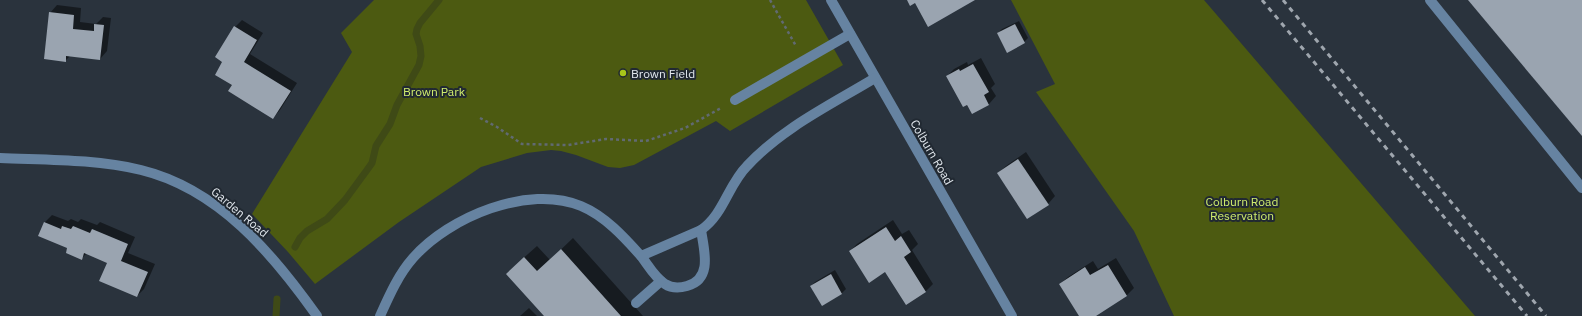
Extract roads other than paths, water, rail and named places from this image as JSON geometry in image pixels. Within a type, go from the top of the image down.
[{"type":"street","name":"Colburn Road","points":[[831,0],[1012,316]]},
{"type":"street","points":[[1430,0],[1582,188]]},
{"type":"street","points":[[735,100],[850,34]]},
{"type":"street","points":[[641,256],[701,230],[708,225],[718,212],[738,177],[753,159],[792,129],[875,78]]},
{"type":"street","name":"Garden Road","points":[[0,158],[107,164],[142,170],[176,182],[214,204],[248,233],[282,269],[317,316]]},
{"type":"street","points":[[380,316],[398,280],[413,258],[430,242],[458,224],[503,204],[532,198],[544,198],[562,200],[581,206],[604,220],[622,236],[641,256],[661,281],[672,287],[685,287],[692,284],[702,275],[706,255],[701,230]]},
{"type":"street","points":[[636,303],[661,281]]},
{"type":"waterway","points":[[295,247],[300,238],[307,231],[327,219],[345,200],[372,163],[376,146],[390,124],[397,105],[419,65],[421,56],[420,46],[416,34],[417,29],[420,23],[439,0]]},
{"type":"waterway","points":[[276,316],[277,299]]},
{"type":"railway","points":[[1262,0],[1527,316]]},
{"type":"railway","points":[[1283,0],[1546,316]]},
{"type":"place","name":"Brown Field","points":[[623,73]]},
{"type":"park label","name":"Brown Park","points":[[434,91]]},
{"type":"park label","name":"Colburn Road Reservation","points":[[1242,208]]}]
